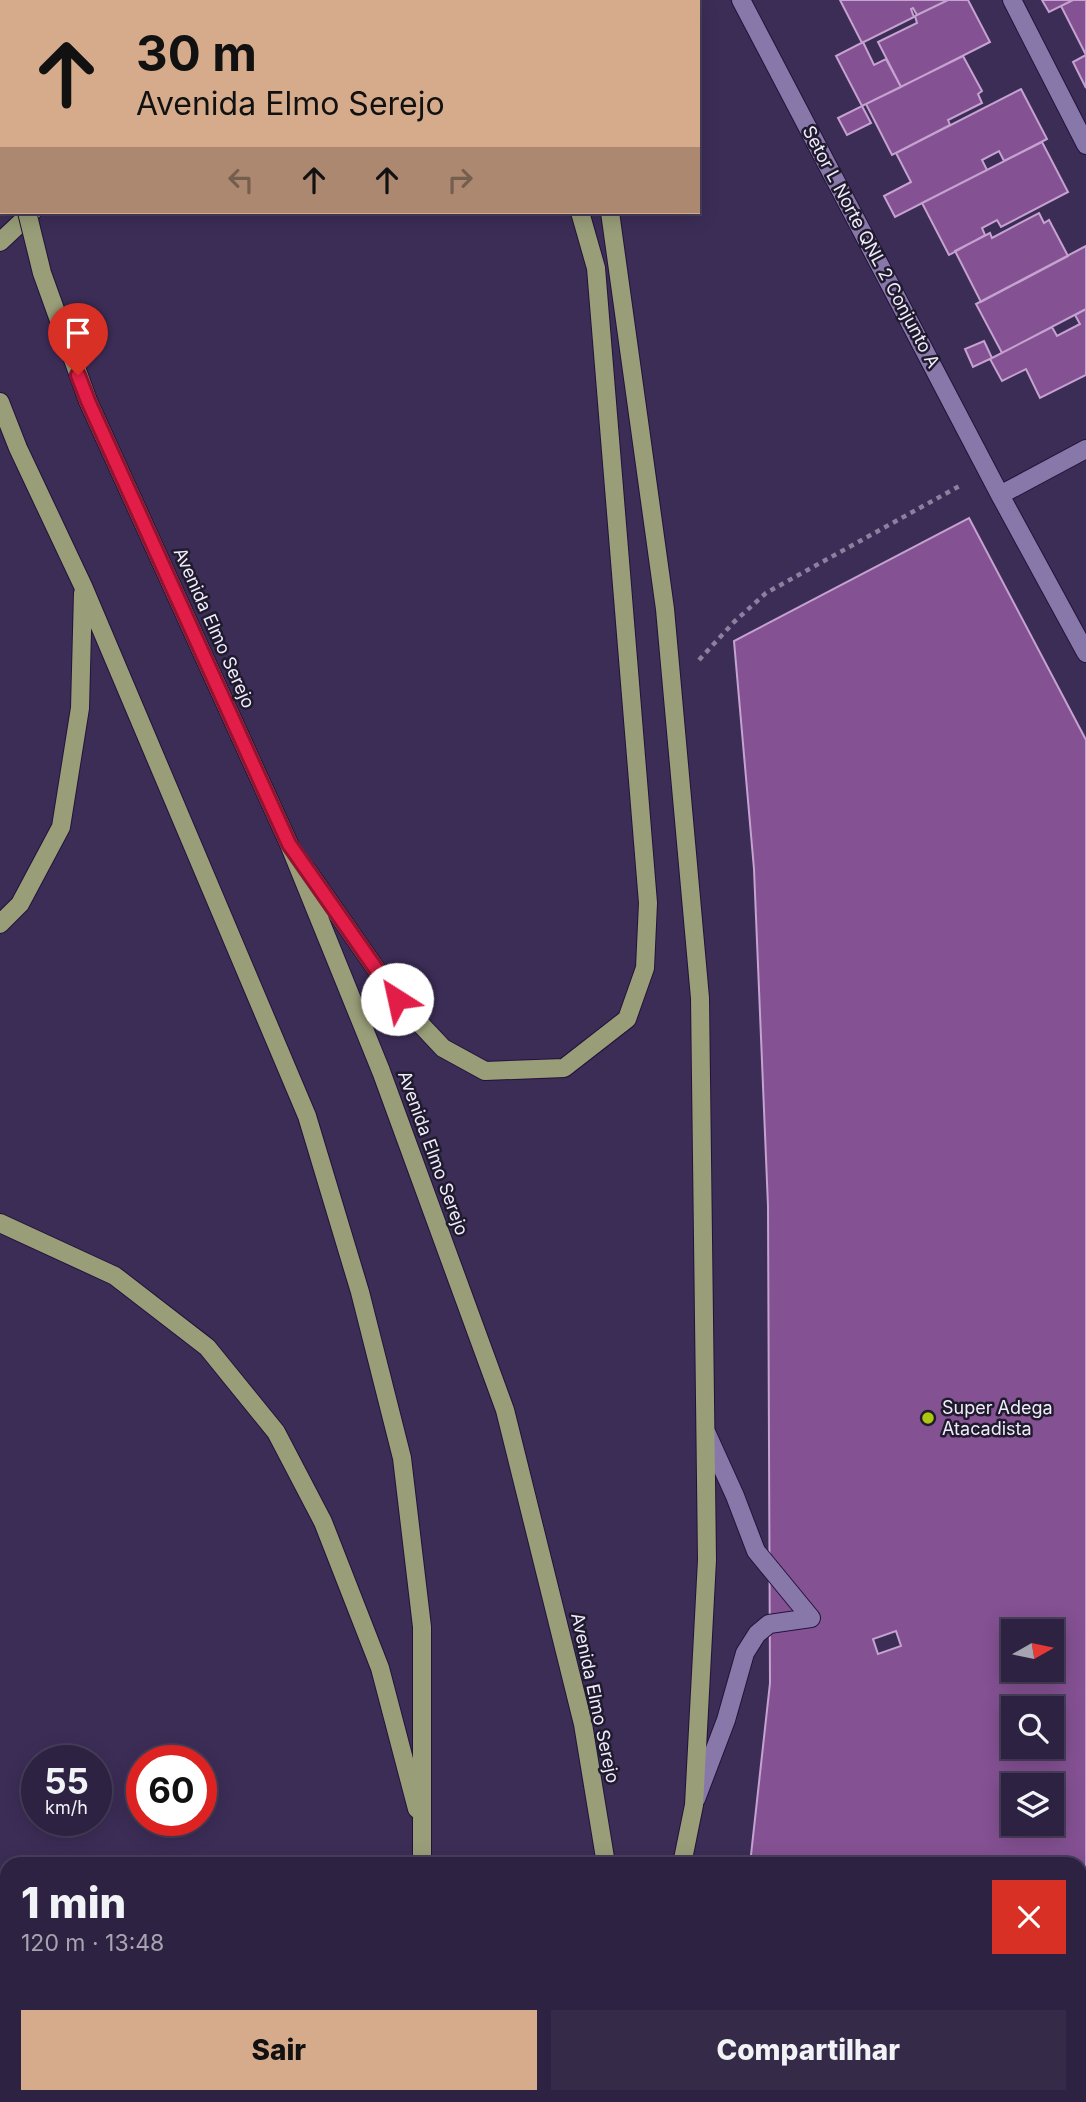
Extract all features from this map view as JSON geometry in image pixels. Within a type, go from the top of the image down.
[{"type":"main road","name":"Avenida Elmo Serejo","points":[[27,214],[42,273],[88,401],[289,844],[381,1071],[505,1410],[583,1724],[605,1857]]},
{"type":"main road","points":[[0,242],[30,214]]},
{"type":"main road","points":[[289,844],[397,999],[443,1048],[485,1071],[564,1068],[627,1019],[645,968],[648,903],[596,268],[581,214]]},
{"type":"main road","points":[[610,214],[665,609],[701,998],[707,1560],[694,1805],[683,1857]]},
{"type":"main road","points":[[0,402],[18,448],[83,586],[307,1116],[360,1292],[402,1458],[420,1614],[422,1857]]},
{"type":"main road","points":[[0,924],[20,904],[61,827],[80,708],[83,586]]},
{"type":"main road","points":[[0,1223],[115,1276],[207,1347],[276,1433],[323,1522],[380,1668],[423,1834]]},
{"type":"street","name":"Setor L Norte QNL 2 Conjunto A","points":[[741,0],[987,471],[1086,653]]},
{"type":"street","points":[[1012,0],[1086,145]]},
{"type":"street","points":[[1000,495],[1086,449]]},
{"type":"street","points":[[694,1805],[726,1720],[745,1653],[757,1634],[769,1624],[811,1618],[756,1550],[707,1434]]},
{"type":"path","points":[[673,689],[734,622],[766,593],[987,471]]},
{"type":"building","points":[[840,0],[948,0],[917,15],[913,8],[911,9],[914,17],[862,43]]},
{"type":"building","points":[[948,0],[968,0],[990,42],[901,87],[878,42],[917,23],[915,16]]},
{"type":"building","points":[[1042,0],[1073,0],[1049,12]]},
{"type":"building","points":[[1073,0],[1086,0],[1086,55],[1061,6]]},
{"type":"building","points":[[863,42],[874,65],[886,59],[901,87],[862,106],[836,56]]},
{"type":"building","points":[[1086,55],[1086,88],[1073,62]]},
{"type":"building","points":[[963,56],[982,91],[978,94],[982,103],[948,120],[950,125],[892,155],[866,104]]},
{"type":"building","points":[[1021,89],[1047,139],[1004,161],[999,151],[982,160],[987,170],[895,217],[884,196],[911,182],[896,153]]},
{"type":"building","points":[[862,106],[871,123],[847,135],[838,118]]},
{"type":"building","points":[[1042,142],[1068,192],[1001,227],[997,220],[982,228],[985,235],[949,255],[922,203]]},
{"type":"building","points":[[1039,213],[1044,223],[1049,220],[1068,256],[981,302],[955,251],[990,233],[992,238]]},
{"type":"building","points":[[1086,246],[1086,309],[1002,353],[976,304]]},
{"type":"building","points":[[1086,309],[1086,375],[1040,398],[1026,369],[1002,381],[990,359],[1052,327],[1057,336],[1080,324],[1075,315]]},
{"type":"building","points":[[984,341],[992,358],[973,367],[965,349]]},
{"type":"building","name":"Super Adega Atacadista","points":[[969,518],[1086,740],[1086,1857],[751,1857],[770,1683],[768,1206],[754,869],[734,641]]},
{"type":"building","points":[[896,1631],[901,1646],[878,1654],[873,1639]]},
{"type":"place","name":"Super Adega Atacadista","points":[[928,1418]]},
{"type":"route","points":[[78,375],[289,844],[397,999]]}]
